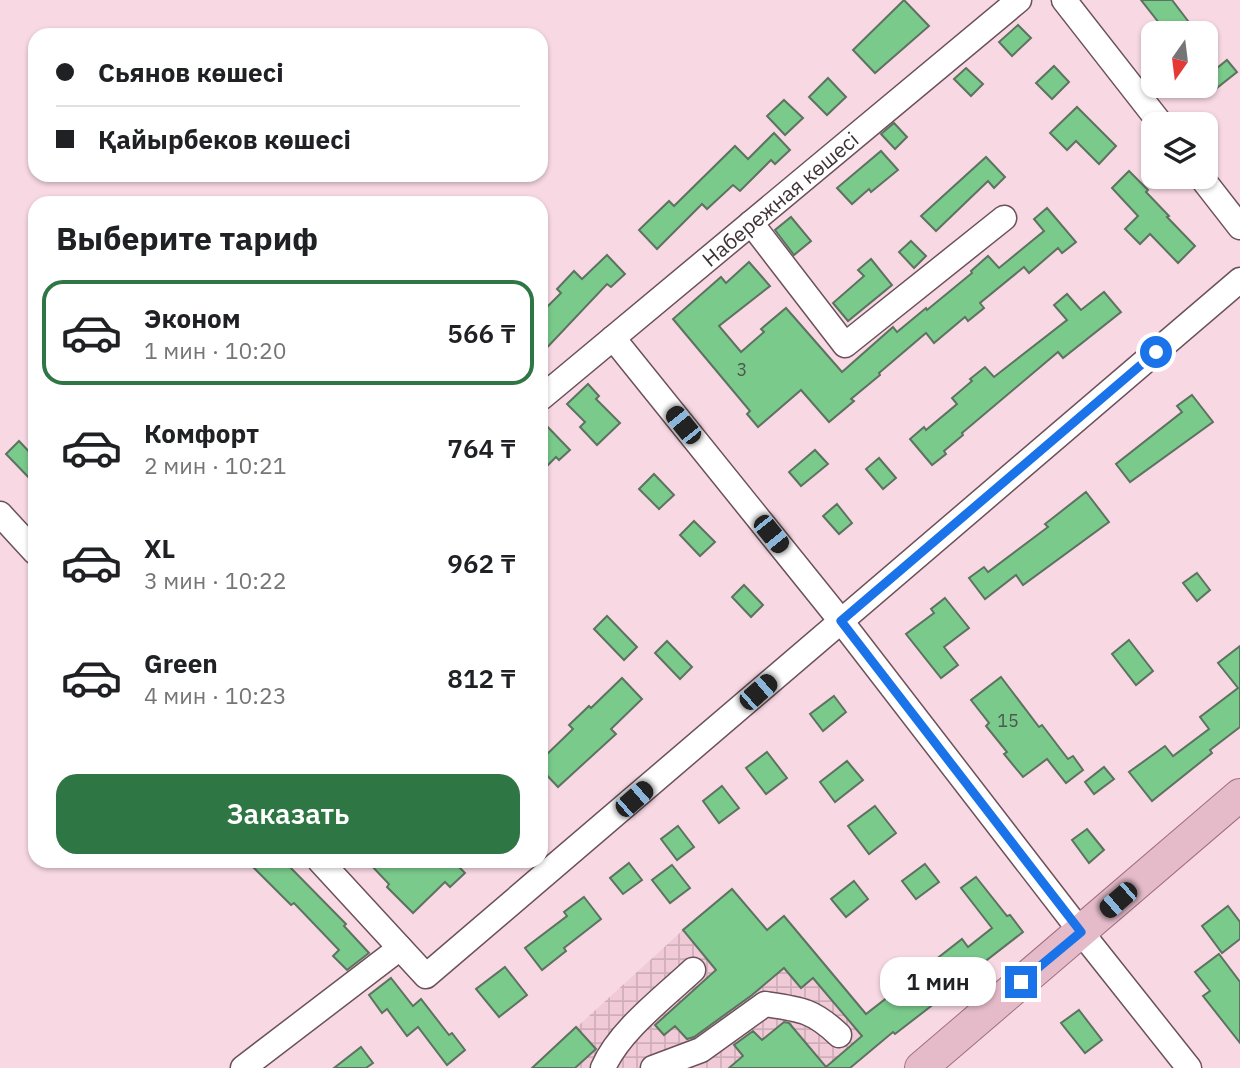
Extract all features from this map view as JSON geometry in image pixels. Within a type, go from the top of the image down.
[{"type":"main road","points":[[920,1068],[1240,795]]},
{"type":"street","name":"Набережная көшесі","points":[[548,392],[1019,0]]},
{"type":"street","points":[[1064,0],[1152,112]]},
{"type":"street","points":[[1210,189],[1240,227]]},
{"type":"street","points":[[751,223],[845,345],[1004,218]]},
{"type":"street","points":[[326,868],[426,976],[1240,280]]},
{"type":"street","points":[[613,338],[841,621],[1189,1068]]},
{"type":"street","points":[[0,514],[28,544]]},
{"type":"street","points":[[243,1068],[400,948]]},
{"type":"street","points":[[603,1068],[643,1016],[693,971]]},
{"type":"street","points":[[653,1068],[701,1050],[765,1004],[820,1017],[839,1035]]},
{"type":"shaded area","points":[[732,889],[767,930],[784,916],[886,1038],[850,1068],[532,1068],[683,930]]},
{"type":"building","points":[[904,0],[929,26],[875,73],[853,50]]},
{"type":"building","points":[[1141,0],[1172,0],[1188,21],[1158,21]]},
{"type":"building","points":[[1018,25],[1031,38],[1012,56],[999,42]]},
{"type":"building","points":[[1227,60],[1237,72],[1218,87],[1218,67]]},
{"type":"building","points":[[1054,66],[1069,82],[1052,99],[1036,83]]},
{"type":"building","points":[[966,68],[983,84],[971,96],[954,79]]},
{"type":"building","points":[[828,78],[846,97],[827,115],[809,97]]},
{"type":"building","points":[[784,100],[803,118],[785,135],[767,116]]},
{"type":"building","points":[[1077,107],[1116,146],[1099,164],[1076,141],[1067,150],[1050,133]]},
{"type":"building","points":[[894,123],[907,137],[895,149],[881,134]]},
{"type":"building","points":[[774,133],[790,150],[775,164],[771,160],[740,191],[733,185],[707,209],[702,204],[657,249],[639,230],[669,201],[674,206],[735,146],[748,159]]},
{"type":"building","points":[[881,151],[898,170],[852,204],[837,188]]},
{"type":"building","points":[[986,157],[1005,177],[994,188],[988,181],[936,231],[921,216]]},
{"type":"building","points":[[1129,171],[1141,183],[1141,189],[1148,190],[1146,192],[1195,246],[1178,263],[1150,234],[1140,244],[1125,229],[1138,216],[1112,188]]},
{"type":"building","points":[[1047,208],[1076,242],[1062,253],[1058,248],[1029,273],[1024,267],[980,303],[984,308],[968,321],[965,317],[934,343],[926,333],[879,373],[880,375],[851,399],[854,401],[829,422],[801,390],[758,427],[747,414],[750,411],[673,319],[721,277],[726,283],[749,262],[770,286],[719,326],[741,352],[764,332],[761,329],[786,308],[842,372],[893,327],[897,332],[926,308],[927,310],[972,273],[988,256],[999,268],[1044,231],[1034,219]]},
{"type":"building","points":[[791,217],[811,241],[794,255],[775,230]]},
{"type":"building","points":[[911,241],[926,256],[914,268],[899,252]]},
{"type":"building","points":[[607,255],[625,274],[611,287],[607,284],[548,347],[548,306],[561,293],[557,289],[574,271],[582,279]]},
{"type":"building","points":[[871,259],[892,285],[848,321],[833,303],[864,276],[858,270]]},
{"type":"building","points":[[1104,292],[1121,312],[1063,358],[1058,352],[962,433],[963,435],[944,451],[946,454],[932,465],[910,439],[924,427],[926,430],[957,404],[952,398],[985,367],[994,377],[1067,320],[1054,305],[1067,294],[1081,310]]},
{"type":"building","points":[[588,384],[599,396],[596,399],[620,423],[597,445],[580,427],[585,422],[567,404]]},
{"type":"building","points":[[1192,395],[1213,422],[1130,482],[1116,464],[1182,412],[1177,406]]},
{"type":"building","points":[[548,427],[570,450],[559,460],[556,457],[548,465]]},
{"type":"building","points":[[19,441],[28,451],[28,477],[6,454]]},
{"type":"building","points":[[815,450],[828,464],[801,486],[789,472]]},
{"type":"building","points":[[879,458],[896,478],[883,489],[866,469]]},
{"type":"building","points":[[654,474],[674,495],[659,509],[639,489]]},
{"type":"building","points":[[1086,492],[1109,522],[1023,585],[1016,575],[985,599],[969,578],[984,567],[988,572],[1048,527],[1045,524]]},
{"type":"building","points":[[837,504],[852,523],[839,534],[823,516]]},
{"type":"building","points":[[694,521],[715,542],[700,556],[680,535]]},
{"type":"building","points":[[1197,573],[1210,590],[1197,601],[1183,583]]},
{"type":"building","points":[[744,585],[763,605],[751,617],[732,597]]},
{"type":"building","points":[[945,598],[969,628],[944,647],[958,665],[941,678],[906,634],[934,613],[931,609]]},
{"type":"building","points":[[607,616],[637,647],[624,660],[594,629]]},
{"type":"building","points":[[1129,640],[1153,671],[1136,685],[1112,654]]},
{"type":"building","points":[[667,641],[692,667],[680,679],[655,653]]},
{"type":"building","points":[[1240,646],[1240,727],[1152,801],[1129,772],[1165,746],[1173,756],[1209,729],[1200,717],[1238,688],[1218,663]]},
{"type":"building","points":[[1001,677],[1039,727],[1042,725],[1068,759],[1073,756],[1083,770],[1066,783],[1047,759],[1023,777],[986,726],[989,723],[971,700]]},
{"type":"building","points":[[622,678],[642,699],[611,729],[616,734],[558,787],[548,776],[548,753],[573,729],[569,725],[589,706],[591,708]]},
{"type":"building","points":[[834,696],[846,712],[823,731],[810,714]]},
{"type":"building","points":[[767,752],[787,778],[766,794],[746,768]]},
{"type":"building","points":[[847,761],[863,780],[835,802],[820,782]]},
{"type":"building","points":[[1104,767],[1114,779],[1094,794],[1085,782]]},
{"type":"building","points":[[722,786],[739,808],[719,823],[703,801]]},
{"type":"building","points":[[875,806],[896,833],[869,854],[848,826]]},
{"type":"building","points":[[678,826],[694,847],[677,860],[661,839]]},
{"type":"building","points":[[1087,829],[1104,850],[1089,863],[1072,840]]},
{"type":"building","points":[[629,863],[642,880],[623,894],[610,878]]},
{"type":"building","points":[[925,864],[939,882],[916,899],[902,881]]},
{"type":"building","points":[[672,865],[690,888],[670,903],[652,880]]},
{"type":"building","points":[[254,868],[291,868],[346,924],[344,926],[369,953],[347,970],[333,956],[339,950],[294,903],[291,905]]},
{"type":"building","points":[[374,868],[460,868],[465,873],[450,887],[445,882],[413,913],[387,887],[389,884]]},
{"type":"building","points":[[976,877],[1023,932],[850,1068],[729,1068],[743,1056],[734,1045],[753,1031],[762,1040],[784,1022],[789,1023],[826,1067],[862,1036],[813,978],[801,988],[784,968],[694,1037],[687,1039],[675,1026],[664,1035],[655,1025],[716,970],[683,930],[732,889],[767,930],[784,916],[866,1014],[962,939],[968,947],[992,928],[961,888]]},
{"type":"building","points":[[854,881],[868,899],[846,917],[831,899]]},
{"type":"building","points":[[584,897],[601,919],[564,948],[566,951],[542,970],[525,948],[567,916],[564,912]]},
{"type":"building","points":[[1228,906],[1240,922],[1240,939],[1222,953],[1202,926]]},
{"type":"building","points":[[1219,954],[1240,982],[1240,1043],[1203,996],[1210,991],[1195,972]]},
{"type":"building","points":[[505,967],[527,995],[499,1017],[476,989]]},
{"type":"building","points":[[391,978],[413,1006],[421,999],[449,1035],[452,1033],[465,1050],[447,1065],[418,1027],[407,1036],[387,1009],[382,1013],[369,995]]},
{"type":"building","points":[[1079,1010],[1102,1040],[1085,1053],[1061,1023]]},
{"type":"building","points":[[576,1027],[596,1049],[575,1068],[532,1068]]},
{"type":"building","points":[[361,1047],[373,1063],[366,1068],[334,1068]]},
{"type":"route","points":[[1021,982],[1081,932],[841,621],[1156,352]]}]
